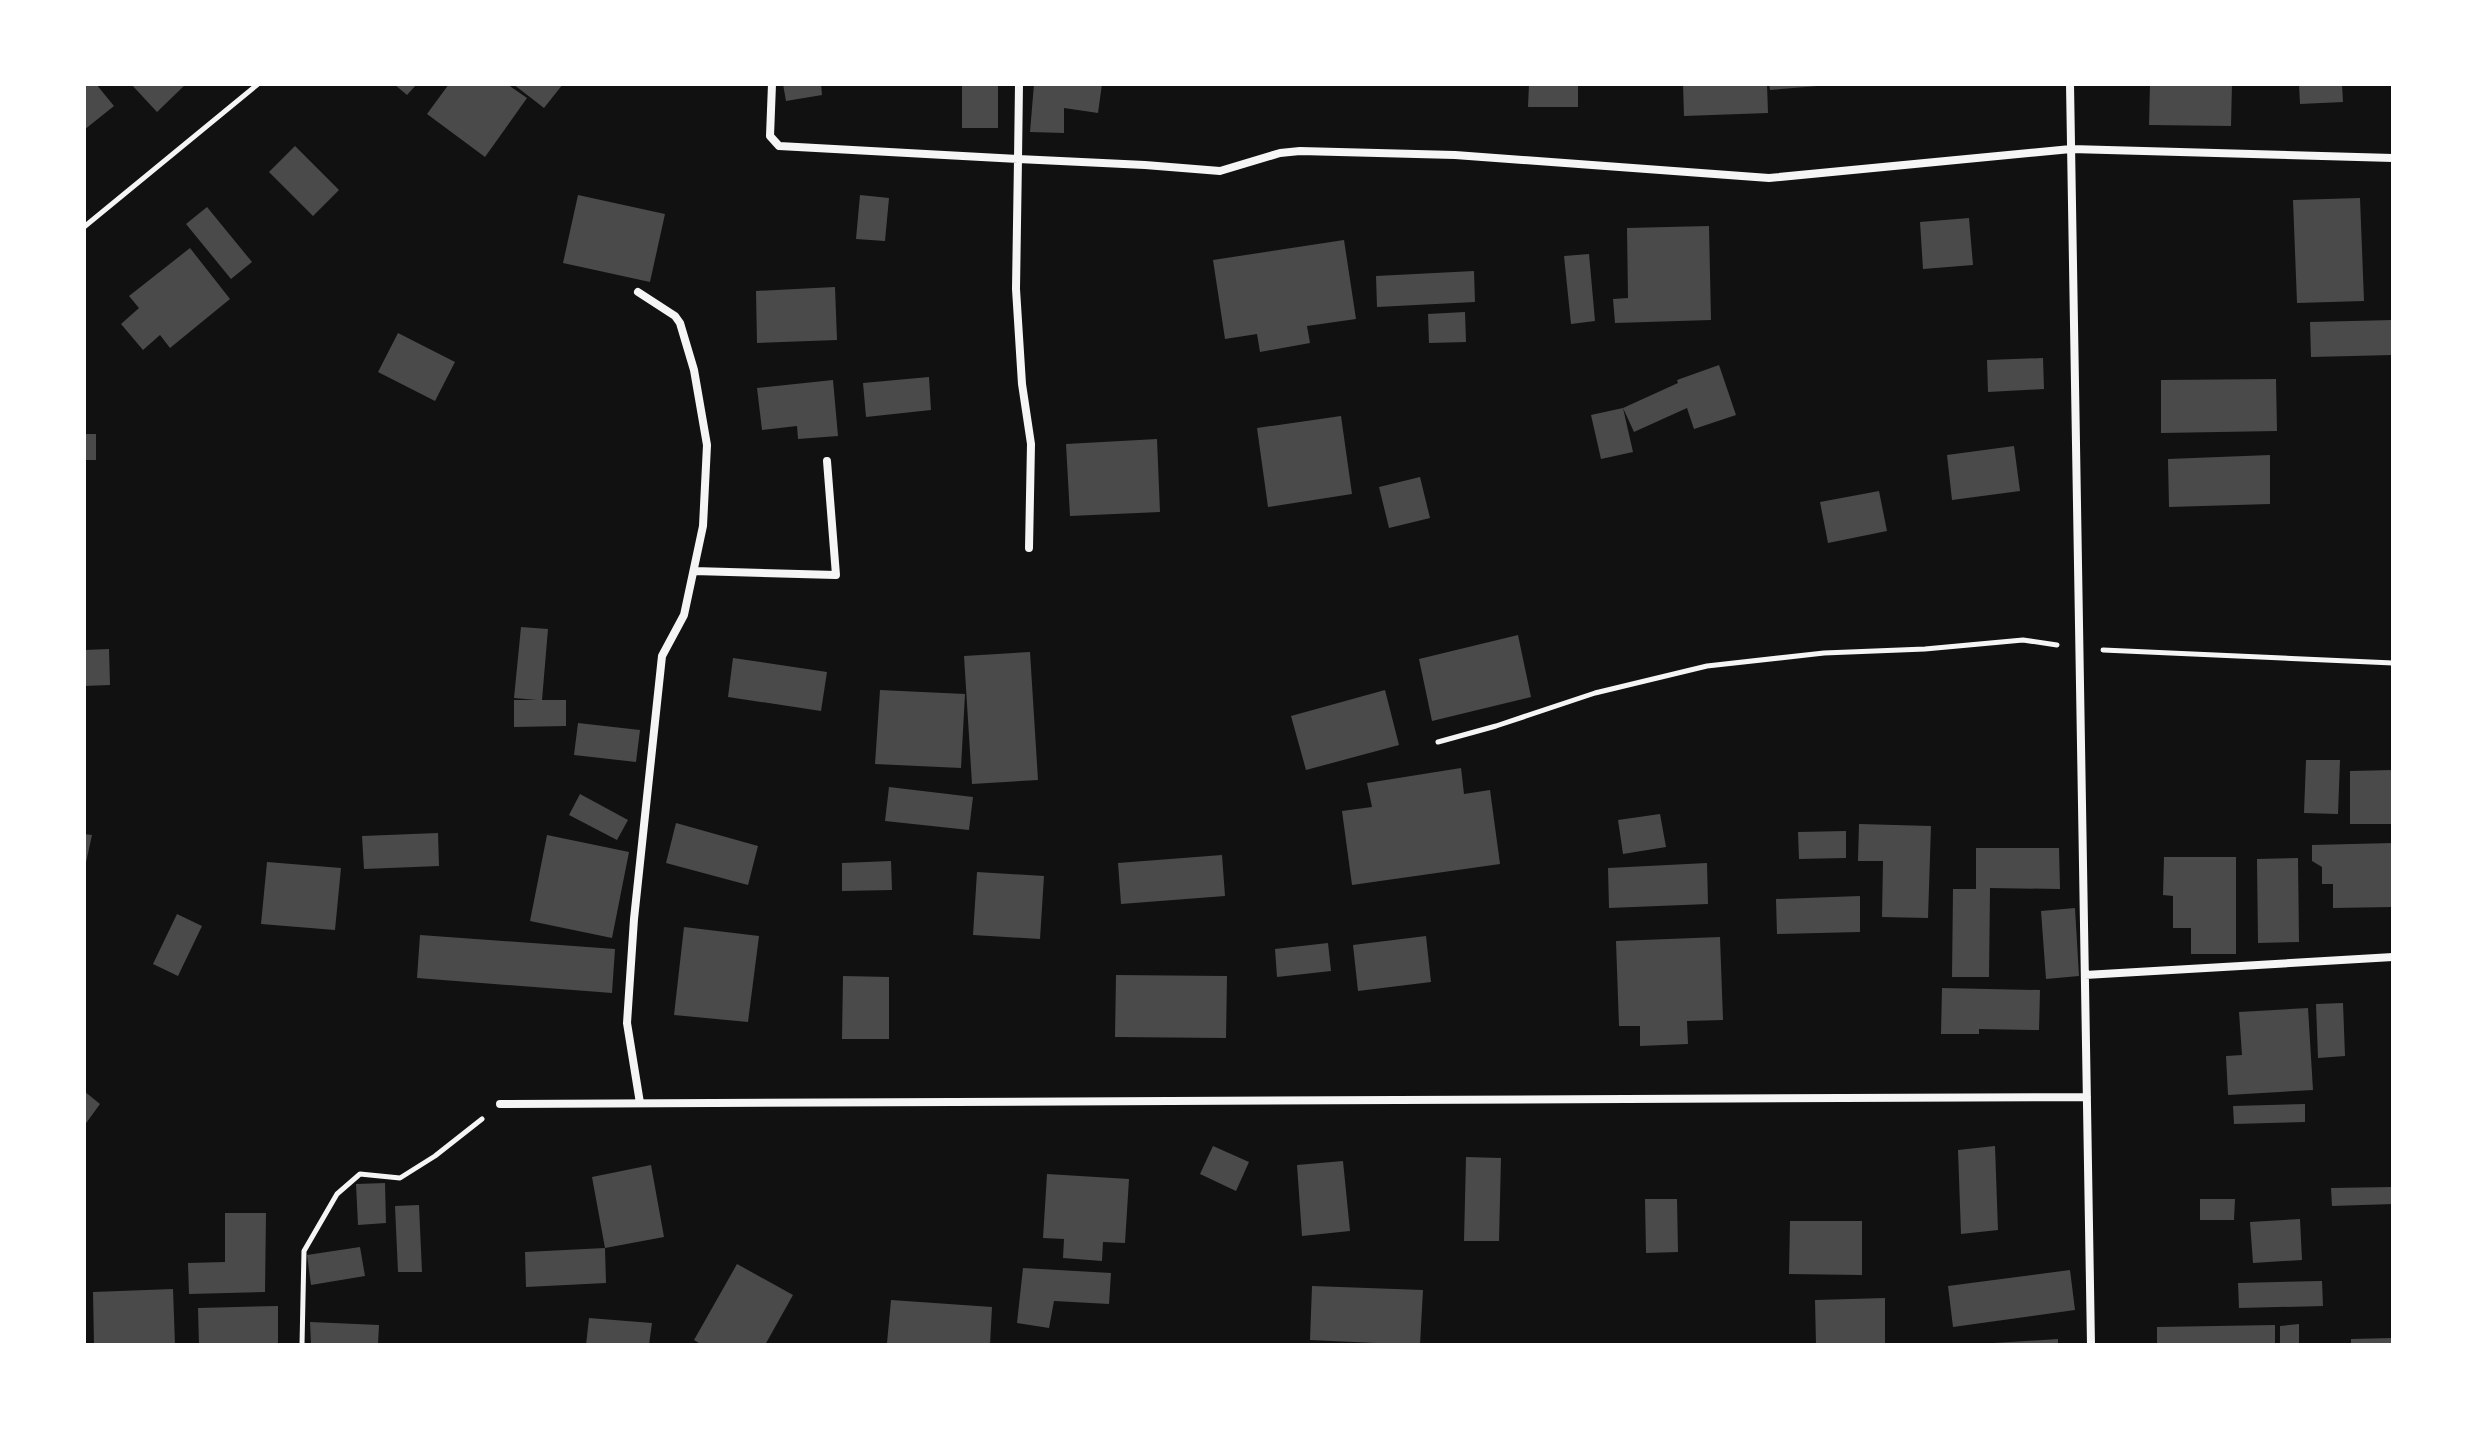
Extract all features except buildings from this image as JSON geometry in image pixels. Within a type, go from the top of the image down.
[{"type":"street","points":[[772,84],[770,136],[779,146],[1220,171],[1280,153],[1300,151],[1455,155],[1769,178],[2071,149],[2393,158]]},
{"type":"street","points":[[1019,84],[1016,289],[1022,384],[1031,444],[1029,548]]},
{"type":"street","points":[[2070,84],[2091,1345]]},
{"type":"street","points":[[638,292],[675,316],[680,323],[694,370],[707,445],[703,526],[694,571],[684,615],[662,656],[634,919],[627,1023],[640,1103]]},
{"type":"street","points":[[694,571],[836,575],[827,461]]},
{"type":"street","points":[[2085,975],[2393,957]]},
{"type":"street","points":[[500,1104],[2087,1097]]},
{"type":"path","points":[[84,227],[258,84]]},
{"type":"path","points":[[1438,742],[1595,693],[1707,666],[1824,653],[1925,649],[2023,640],[2079,649],[2393,663]]},
{"type":"path","points":[[302,1345],[304,1251],[337,1194],[360,1174],[400,1178],[435,1156],[500,1104]]}]
